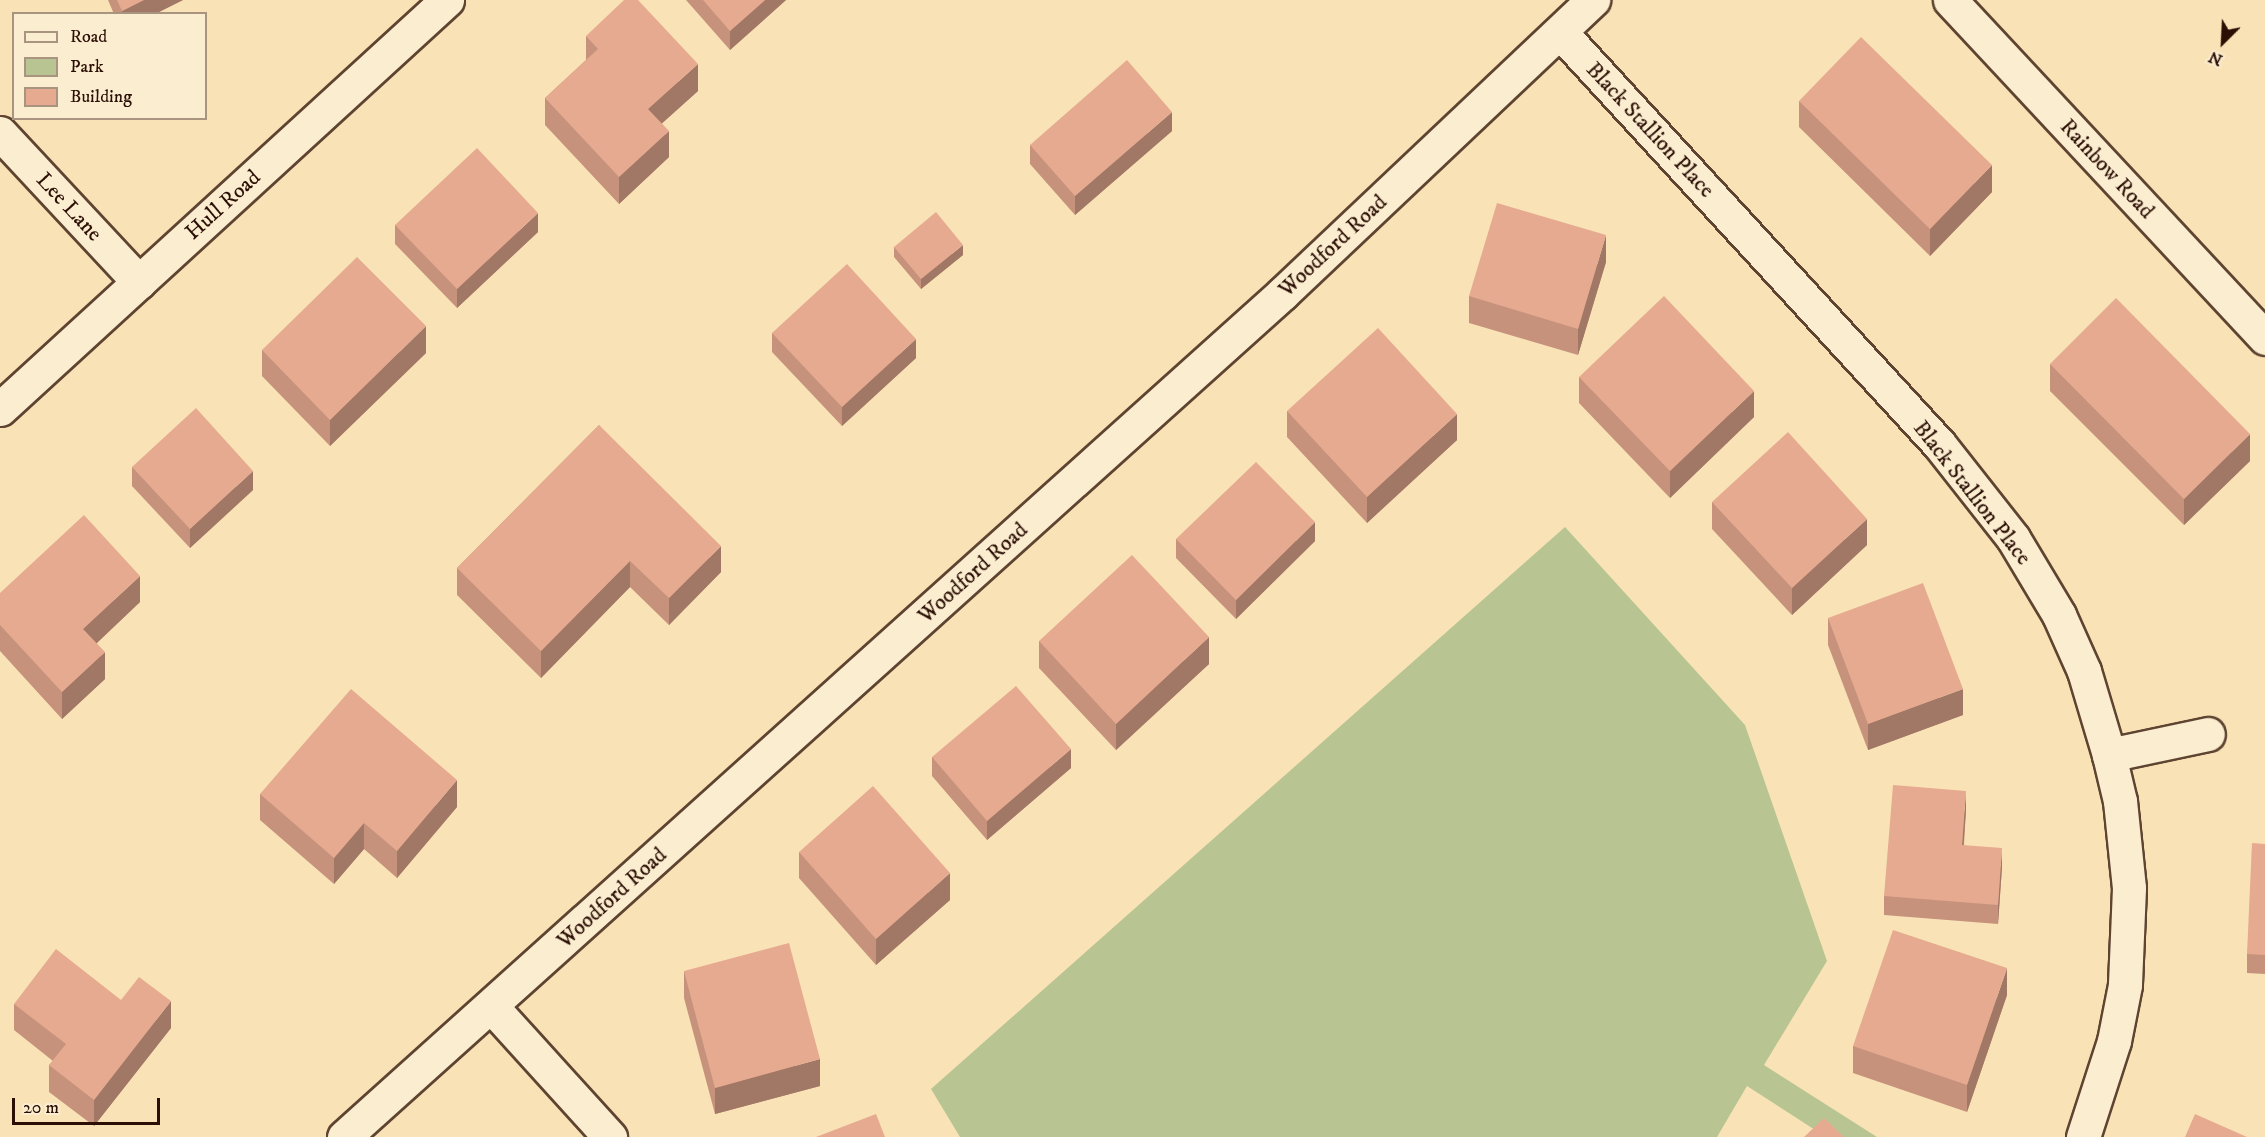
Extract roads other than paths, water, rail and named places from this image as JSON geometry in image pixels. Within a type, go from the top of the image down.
[{"type":"street","name":"Hull Road","points":[[0,409],[447,0]]},
{"type":"street","name":"Woodford Road","points":[[344,1137],[492,1007],[1274,301],[1561,33],[1593,0]]},
{"type":"street","name":"Rainbow Road","points":[[1950,0],[2265,338]]},
{"type":"street","name":"Black Stallion Place","points":[[1561,33],[1939,444],[2013,538],[2059,615],[2084,672],[2109,755],[2120,801],[2129,888],[2125,985],[2114,1041],[2082,1137]]},
{"type":"street","name":"Lee Lane","points":[[0,132],[139,282]]},
{"type":"street","points":[[2109,755],[2208,734]]},
{"type":"street","points":[[492,1007],[610,1137]]}]
